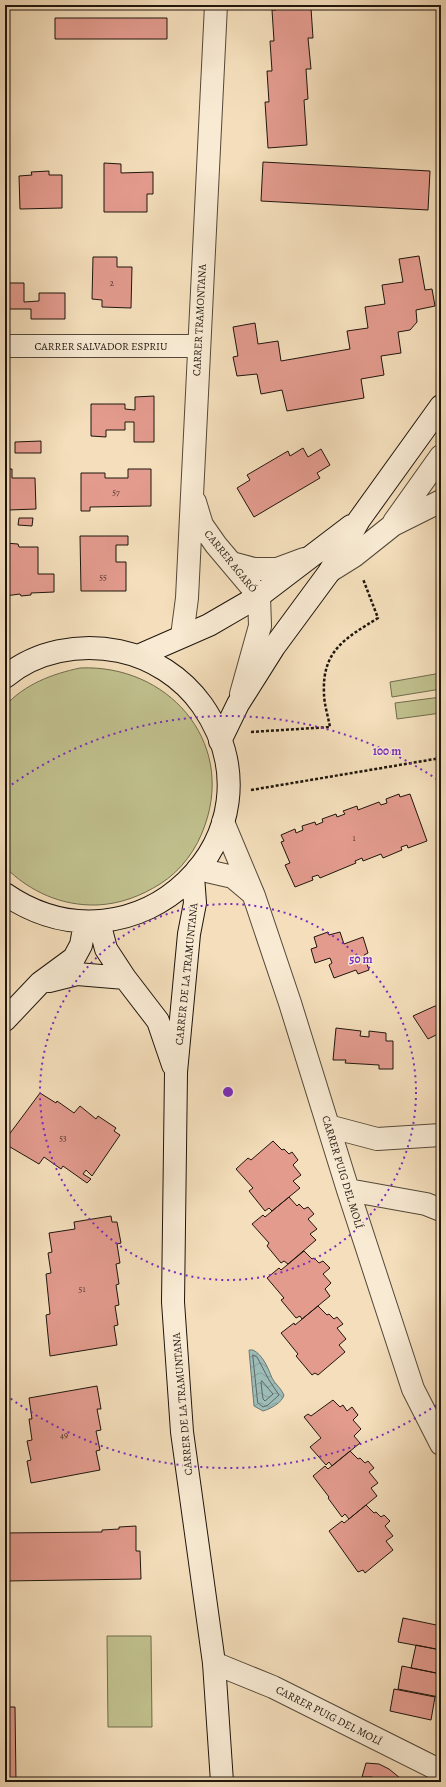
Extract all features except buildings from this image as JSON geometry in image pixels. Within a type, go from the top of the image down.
[{"type":"main road","name":"CARRER TRAMONTANA","points":[[182,636],[187,598],[191,488],[216,5]]},
{"type":"main road","name":"CARRER SALVADOR ESPRIU","points":[[5,346],[198,346]]},
{"type":"main road","points":[[222,737],[238,704],[274,647],[330,571],[359,520],[441,406]]},
{"type":"main road","points":[[392,525],[441,456]]},
{"type":"main road","name":"CARRER AGARÓ","points":[[191,488],[202,526],[259,596],[260,626],[238,704]]},
{"type":"main road","points":[[330,571],[354,556],[392,525],[441,501]]},
{"type":"main road","points":[[138,656],[209,625],[259,596],[359,520]]},
{"type":"main road","points":[[232,563],[254,569],[277,569],[311,556]]},
{"type":"main road","points":[[5,676],[37,658],[65,650],[94,647],[138,656],[155,664],[185,686],[208,715],[222,737],[227,794],[222,822],[213,847],[196,873],[172,896],[146,910],[123,918],[92,923],[68,921],[43,915],[27,908],[5,894]]},
{"type":"main road","points":[[222,822],[254,896]]},
{"type":"main road","points":[[196,873],[233,877],[254,896]]},
{"type":"main road","name":"CARRER DE LA TRAMUNTANA","points":[[196,873],[195,903],[189,934],[176,1072],[174,1302],[182,1432],[214,1663],[222,1782]]},
{"type":"main road","name":"CARRER PUIG DEL MOLÍ","points":[[254,896],[290,1003],[348,1190],[413,1389],[441,1444]]},
{"type":"main road","points":[[5,1020],[40,982],[74,958],[92,923]]},
{"type":"main road","name":"CARRER DE LA TRAMUNTANA","points":[[92,923],[106,949],[125,978],[158,1021],[176,1072]]},
{"type":"main road","points":[[40,982],[77,974],[125,978]]},
{"type":"main road","points":[[328,1126],[377,1139],[441,1135]]},
{"type":"main road","points":[[348,1190],[426,1204],[441,1210]]},
{"type":"main road","name":"CARRER PUIG DEL MOLÍ","points":[[214,1663],[273,1687],[441,1771]]},
{"type":"path","points":[[222,737],[330,726],[324,694],[325,675],[330,660],[336,647],[378,618],[354,556]]},
{"type":"path","points":[[227,794],[441,758]]},
{"type":"green space","points":[[80,668],[112,670],[140,679],[166,694],[186,713],[202,737],[210,764],[212,794],[205,825],[198,843],[187,859],[168,879],[138,896],[114,903],[97,905],[71,903],[47,896],[25,884],[5,867],[5,706],[13,698],[30,686],[59,673]]},
{"type":"green space","points":[[441,673],[441,689],[392,697],[390,682]]},
{"type":"green space","points":[[441,697],[441,713],[397,719],[395,703]]},
{"type":"green space","points":[[107,1636],[151,1636],[152,1727],[108,1727]]},
{"type":"water","points":[[249,1350],[253,1350],[260,1355],[273,1380],[284,1395],[278,1403],[263,1411],[254,1406]]}]
